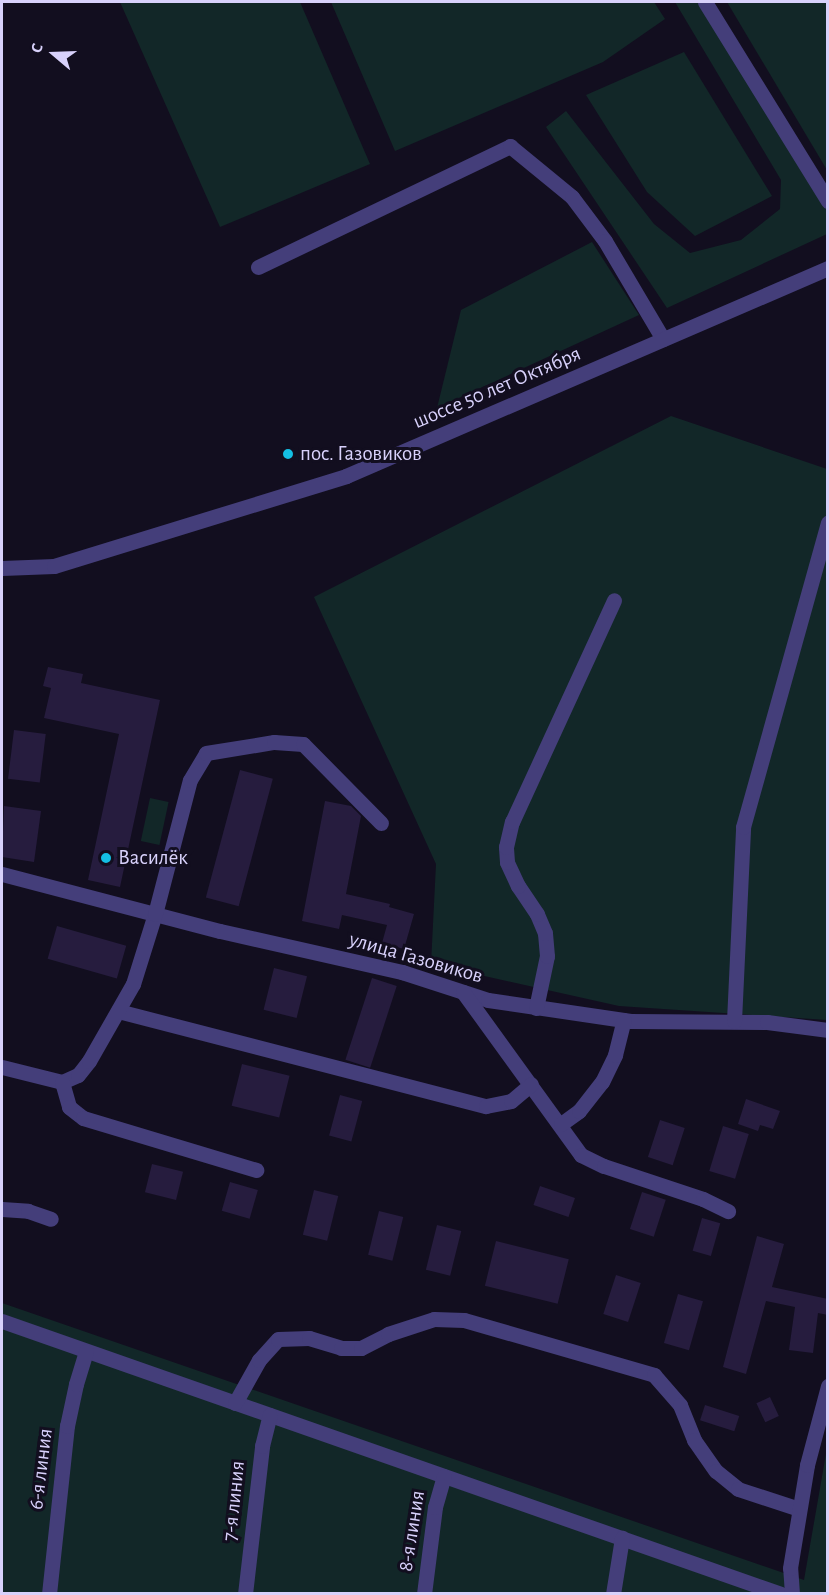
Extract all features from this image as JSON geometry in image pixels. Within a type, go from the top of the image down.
[{"type":"street","points":[[712,4],[828,201]]},
{"type":"street","points":[[258,267],[510,146],[572,197],[605,241],[663,339]]},
{"type":"street","name":"шоссе 50 лет Октября","points":[[2,567],[54,566],[346,476],[828,268]]},
{"type":"street","points":[[734,1021],[743,827],[828,522]]},
{"type":"street","points":[[536,1008],[547,956],[545,933],[537,914],[518,886],[507,862],[506,847],[512,822],[614,600]]},
{"type":"street","points":[[2,1067],[62,1082],[78,1075],[89,1061],[133,984],[190,780],[206,753],[274,742],[303,744],[381,823]]},
{"type":"street","name":"улица Газовиков","points":[[2,874],[154,914],[402,972],[488,1000],[624,1020],[734,1021],[828,1030]]},
{"type":"street","points":[[463,992],[561,1124],[569,1142],[581,1155],[615,1171],[703,1199],[728,1210]]},
{"type":"street","points":[[118,1011],[486,1106],[511,1101],[531,1084]]},
{"type":"street","points":[[561,1124],[579,1111],[602,1082],[615,1055],[624,1020]]},
{"type":"street","points":[[62,1082],[69,1107],[83,1118],[256,1170]]},
{"type":"street","points":[[2,1209],[28,1211],[51,1219]]},
{"type":"street","points":[[235,1403],[259,1360],[278,1339],[309,1338],[341,1348],[361,1348],[388,1334],[434,1319],[464,1320],[654,1376],[680,1405],[694,1440],[716,1471],[738,1489],[799,1509]]},
{"type":"street","points":[[2,1322],[781,1593]]},
{"type":"street","name":"6-я линия","points":[[49,1593],[67,1426],[86,1351]]},
{"type":"street","points":[[792,1593],[790,1568],[799,1509],[823,1424],[828,1386]]},
{"type":"street","name":"7-я линия","points":[[245,1593],[262,1446],[270,1415]]},
{"type":"street","name":"8-я линия","points":[[424,1593],[435,1507],[444,1476]]},
{"type":"street","points":[[613,1593],[622,1538]]},
{"type":"green space","points":[[120,2],[300,2],[370,164],[220,227]]},
{"type":"green space","points":[[331,2],[654,2],[665,19],[603,62],[395,151]]},
{"type":"green space","points":[[675,2],[705,2],[827,208],[827,234],[667,308],[546,127],[566,111],[654,224],[690,253],[741,240],[780,209],[781,180]]},
{"type":"green space","points":[[727,2],[827,2],[827,170]]},
{"type":"green space","points":[[684,52],[772,196],[695,236],[647,192],[586,95]]},
{"type":"green space","points":[[592,242],[639,315],[437,408],[461,310]]},
{"type":"green space","points":[[671,416],[827,469],[827,1020],[619,1006],[431,964],[436,864],[314,597]]},
{"type":"green space","points":[[150,798],[169,802],[159,845],[141,841]]},
{"type":"green space","points":[[2,1303],[804,1580],[827,1448],[827,1593],[2,1594]]},
{"type":"building","points":[[48,667],[83,674],[81,683],[160,700],[120,887],[88,880],[119,734],[44,718],[51,688],[43,686]]},
{"type":"building","points":[[14,730],[46,734],[40,783],[8,779]]},
{"type":"building","points":[[240,770],[273,779],[239,906],[206,898]]},
{"type":"building","points":[[325,801],[351,806],[361,816],[346,894],[390,904],[389,907],[414,914],[404,949],[382,943],[387,925],[342,915],[339,929],[302,921]]},
{"type":"building","points":[[4,806],[41,811],[34,862],[2,857]]},
{"type":"building","points":[[57,926],[126,946],[117,979],[48,959]]},
{"type":"building","points":[[274,968],[307,976],[297,1018],[264,1010]]},
{"type":"building","points":[[372,978],[397,986],[370,1068],[345,1060]]},
{"type":"building","points":[[242,1064],[290,1076],[279,1118],[232,1106]]},
{"type":"building","points":[[340,1095],[362,1101],[351,1142],[329,1136]]},
{"type":"building","points":[[746,1099],[780,1111],[773,1129],[760,1125],[758,1131],[738,1124]]},
{"type":"building","points":[[660,1120],[685,1128],[673,1165],[648,1157]]},
{"type":"building","points":[[723,1126],[749,1134],[735,1179],[709,1171]]},
{"type":"building","points":[[152,1164],[183,1172],[176,1200],[145,1192]]},
{"type":"building","points":[[230,1182],[258,1190],[250,1219],[222,1211]]},
{"type":"building","points":[[540,1186],[575,1198],[568,1217],[533,1205]]},
{"type":"building","points":[[314,1190],[338,1196],[327,1241],[303,1235]]},
{"type":"building","points":[[642,1192],[666,1200],[654,1237],[630,1229]]},
{"type":"building","points":[[379,1211],[403,1217],[392,1261],[368,1255]]},
{"type":"building","points":[[702,1218],[720,1223],[711,1256],[693,1251]]},
{"type":"building","points":[[437,1225],[461,1231],[450,1276],[426,1270]]},
{"type":"building","points":[[757,1236],[784,1244],[772,1287],[828,1299],[828,1315],[818,1313],[813,1353],[789,1350],[795,1307],[766,1301],[746,1374],[723,1367]]},
{"type":"building","points":[[496,1241],[569,1259],[558,1304],[485,1286]]},
{"type":"building","points":[[616,1275],[641,1283],[628,1322],[603,1314]]},
{"type":"building","points":[[678,1294],[703,1301],[689,1350],[664,1343]]},
{"type":"building","points":[[770,1397],[779,1416],[765,1422],[756,1403]]},
{"type":"building","points":[[705,1405],[739,1416],[734,1431],[700,1420]]},
{"type":"place","name":"пос. Газовиков","points":[[288,454]]},
{"type":"place","name":"Василёк","points":[[106,858]]}]
